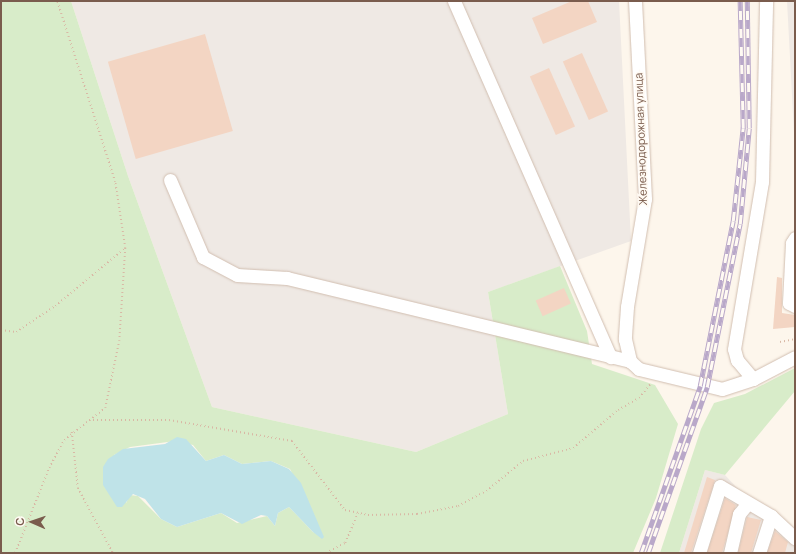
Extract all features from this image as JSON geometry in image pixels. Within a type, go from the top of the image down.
[{"type":"street","points":[[454,1],[610,357]]},
{"type":"street","name":"Железнодорожная улица","points":[[630,361],[625,339],[626,307],[645,199],[634,1]]},
{"type":"street","points":[[753,379],[737,360],[734,346],[762,182],[766,1]]},
{"type":"street","points":[[170,180],[203,257],[237,274],[287,278],[630,361],[639,369],[714,389],[753,379],[795,357]]},
{"type":"street","points":[[795,238],[792,243],[789,303],[795,306]]},
{"type":"street","points":[[699,553],[718,487],[723,486],[747,504],[771,516],[795,538]]},
{"type":"street","points":[[730,553],[739,514],[747,504]]},
{"type":"street","points":[[759,553],[771,516]]},
{"type":"path","points":[[15,553],[49,468],[72,432],[105,408],[109,395],[119,341],[125,248],[115,182],[57,1]]},
{"type":"path","points":[[1,330],[16,332],[55,306],[125,248]]},
{"type":"path","points":[[780,342],[795,339]]},
{"type":"path","points":[[89,420],[169,420],[292,441],[313,465],[334,500],[345,510],[358,513],[417,514],[458,506],[486,491],[523,461],[573,448],[618,410],[639,398],[659,374]]},
{"type":"path","points":[[72,432],[78,488],[113,553]]},
{"type":"path","points":[[326,553],[345,543],[358,513]]},
{"type":"shaded area","points":[[71,1],[619,1],[631,241],[488,292],[508,414],[416,452],[212,407],[128,176]]},
{"type":"shaded area","points":[[787,1],[795,1],[795,152]]},
{"type":"shaded area","points":[[705,470],[725,475],[738,489],[795,531],[795,553],[679,553]]},
{"type":"green space","points":[[1,1],[71,1],[128,176],[212,407],[416,452],[508,414],[488,292],[560,266],[587,331],[592,364],[655,385],[678,424],[656,498],[633,553],[1,553]],"holes":[[[175,441],[193,445],[206,461],[224,455],[242,464],[271,461],[290,469],[323,537],[313,532],[289,507],[278,513],[275,526],[267,516],[237,523],[221,513],[177,527],[161,519],[138,496],[130,495],[126,503],[114,455],[130,447]]]},
{"type":"green space","points":[[795,368],[795,391],[725,475],[705,470],[679,553],[660,553],[701,429],[714,403],[745,394]]},
{"type":"water","points":[[177,437],[186,439],[206,461],[224,455],[242,464],[271,461],[289,469],[301,483],[324,537],[322,539],[313,532],[289,507],[278,513],[275,526],[267,516],[261,515],[242,524],[221,513],[177,527],[161,519],[145,499],[133,494],[122,507],[117,507],[103,485],[103,467],[108,459],[123,449],[165,444]]},
{"type":"building","points":[[572,1],[588,1],[597,22],[543,44],[532,18]]},
{"type":"building","points":[[205,34],[233,131],[136,159],[108,62]]},
{"type":"building","points":[[582,53],[608,111],[589,120],[563,62]]},
{"type":"building","points":[[549,68],[575,126],[556,135],[530,77]]},
{"type":"building","points":[[777,277],[782,278],[782,313],[795,315],[795,327],[773,329]]},
{"type":"building","points":[[564,288],[571,304],[543,316],[536,301]]},
{"type":"building","points":[[707,477],[715,480],[691,553],[684,553]]},
{"type":"building","points":[[725,498],[736,505],[722,553],[707,553]]},
{"type":"building","points":[[747,517],[761,520],[751,553],[738,553]]},
{"type":"building","points":[[775,531],[788,542],[785,553],[767,553]]},
{"type":"railway","points":[[641,553],[700,386],[733,221],[743,128],[740,1]]},
{"type":"railway","points":[[648,553],[707,387],[740,224],[749,128],[747,1]]}]
